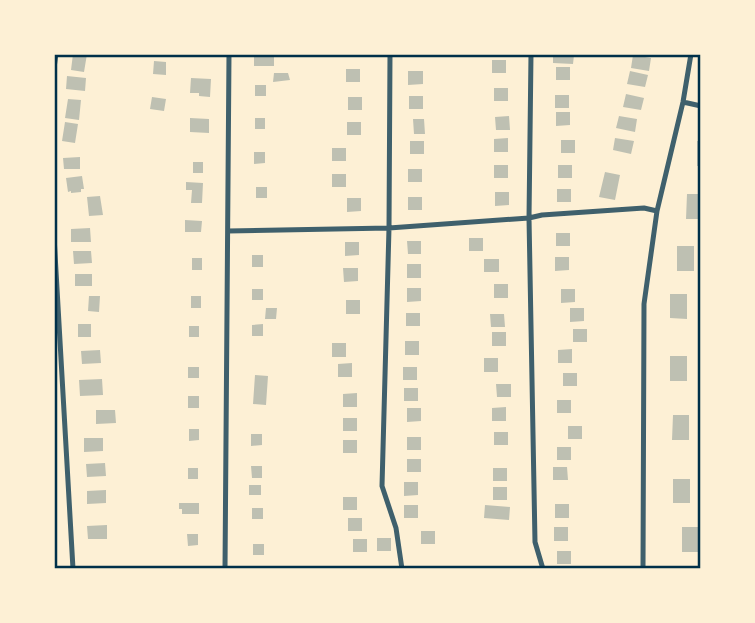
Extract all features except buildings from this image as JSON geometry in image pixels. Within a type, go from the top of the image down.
[{"type":"street","points":[[54,68],[56,54]]},
{"type":"street","points":[[225,569],[229,54]]},
{"type":"street","points":[[390,54],[389,228],[382,486],[396,528],[402,569]]},
{"type":"street","points":[[531,54],[529,218],[535,542],[543,569]]},
{"type":"street","points":[[643,569],[644,304],[657,211],[683,102],[691,54]]},
{"type":"street","points":[[683,102],[701,106]]},
{"type":"street","points":[[228,231],[389,228],[645,208],[657,211]]},
{"type":"street","points":[[54,236],[73,569]]}]
